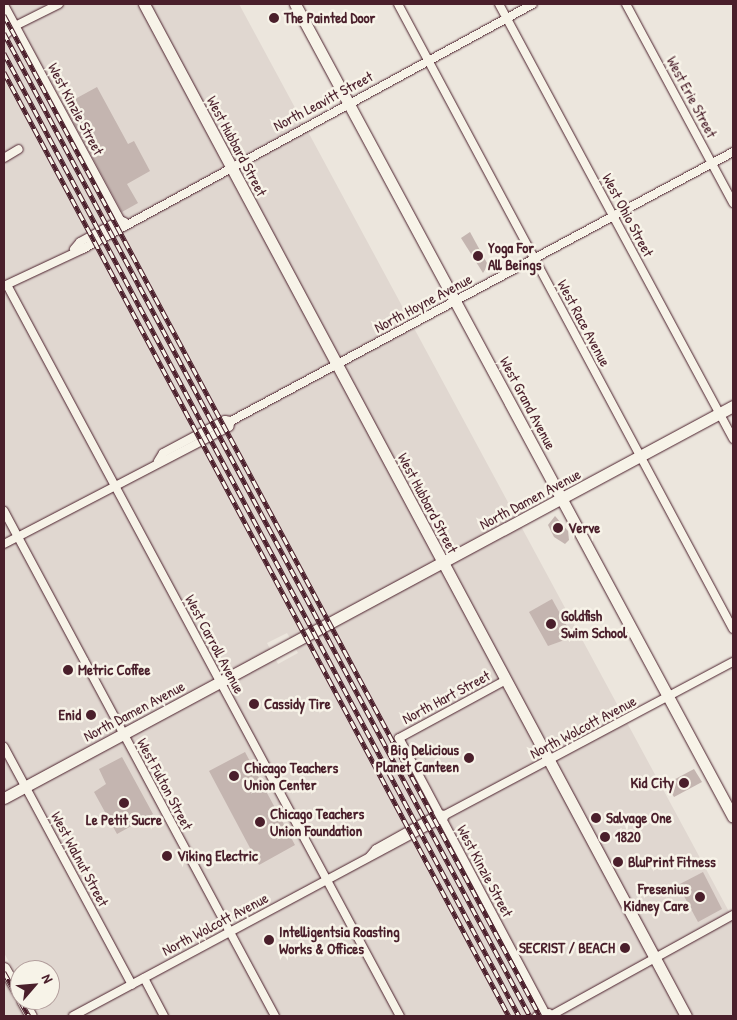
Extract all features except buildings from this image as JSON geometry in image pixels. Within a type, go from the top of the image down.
[{"type":"main road","name":"West Hubbard Street","points":[[144,4],[686,1016]]},
{"type":"main road","name":"West Grand Avenue","points":[[295,4],[733,817]]},
{"type":"main road","name":"North Damen Avenue","points":[[4,798],[733,406]]},
{"type":"street","points":[[4,36],[15,26],[59,4]]},
{"type":"street","name":"West Race Avenue","points":[[398,4],[733,629]]},
{"type":"street","name":"West Ohio Street","points":[[499,4],[733,439]]},
{"type":"street","name":"North Leavitt Street","points":[[5,286],[532,4]]},
{"type":"street","name":"West Erie Street","points":[[626,4],[733,203]]},
{"type":"street","name":"West Kinzie Street","points":[[4,5],[123,223]]},
{"type":"street","points":[[4,27],[15,26]]},
{"type":"street","points":[[4,158],[19,149]]},
{"type":"street","name":"North Hoyne Avenue","points":[[4,544],[158,461],[163,453],[225,420],[231,421],[733,152]]},
{"type":"street","name":"West Carroll Avenue","points":[[5,286],[114,484],[400,1016]]},
{"type":"street","name":"West Fulton Street","points":[[4,511],[275,1016]]},
{"type":"street","name":"North Wolcott Avenue","points":[[74,1016],[326,879],[370,856],[379,855],[442,817],[733,662]]},
{"type":"street","name":"North Hart Street","points":[[399,738],[506,680]]},
{"type":"street","name":"West Kinzie Street","points":[[399,738],[546,1015]]},
{"type":"street","name":"West Walnut Street","points":[[4,747],[132,984]]},
{"type":"street","points":[[546,1015],[733,915]]},
{"type":"street","points":[[144,978],[164,1016]]},
{"type":"shaded area","points":[[4,4],[239,4],[733,919],[733,1016],[40,1016],[37,1010],[60,1010],[60,960],[10,960],[10,964],[4,953]],"holes":[[[287,633],[298,653],[278,664],[267,643]]]},
{"type":"shaded area","points":[[4,982],[10,993],[10,1010],[20,1010],[23,1016],[4,1016]]},
{"type":"railway","points":[[4,15],[540,1016]]},
{"type":"railway","points":[[4,33],[530,1016]]},
{"type":"railway","points":[[4,53],[519,1016]]},
{"type":"railway","points":[[4,72],[509,1016]]},
{"type":"railway","points":[[4,972],[29,1016]]},
{"type":"place","name":"The Painted Door","points":[[274,18]]},
{"type":"place","name":"Yoga For All Beings","points":[[478,256]]},
{"type":"place","name":"Verve","points":[[558,528]]},
{"type":"place","name":"Goldfish Swim School","points":[[551,624]]},
{"type":"place","name":"Metric Coffee","points":[[68,670]]},
{"type":"place","name":"Cassidy Tire","points":[[254,704]]},
{"type":"place","name":"Enid","points":[[91,715]]},
{"type":"place","name":"Big Delicious Planet Canteen","points":[[469,758]]},
{"type":"place","name":"Chicago Teachers Union Center","points":[[234,776]]},
{"type":"place","name":"Kid City","points":[[684,783]]},
{"type":"place","name":"Le Petit Sucre","points":[[124,803]]},
{"type":"place","name":"Salvage One","points":[[596,818]]},
{"type":"place","name":"Chicago Teachers Union Foundation","points":[[260,822]]},
{"type":"place","name":"1820","points":[[605,837]]},
{"type":"place","name":"Viking Electric","points":[[167,856]]},
{"type":"place","name":"BluPrint Fitness","points":[[618,862]]},
{"type":"place","name":"Fresenius Kidney Care","points":[[700,897]]},
{"type":"place","name":"Intelligentsia Roasting Works & Offices","points":[[269,940]]},
{"type":"place","name":"SECRIST / BEACH","points":[[625,948]]}]
